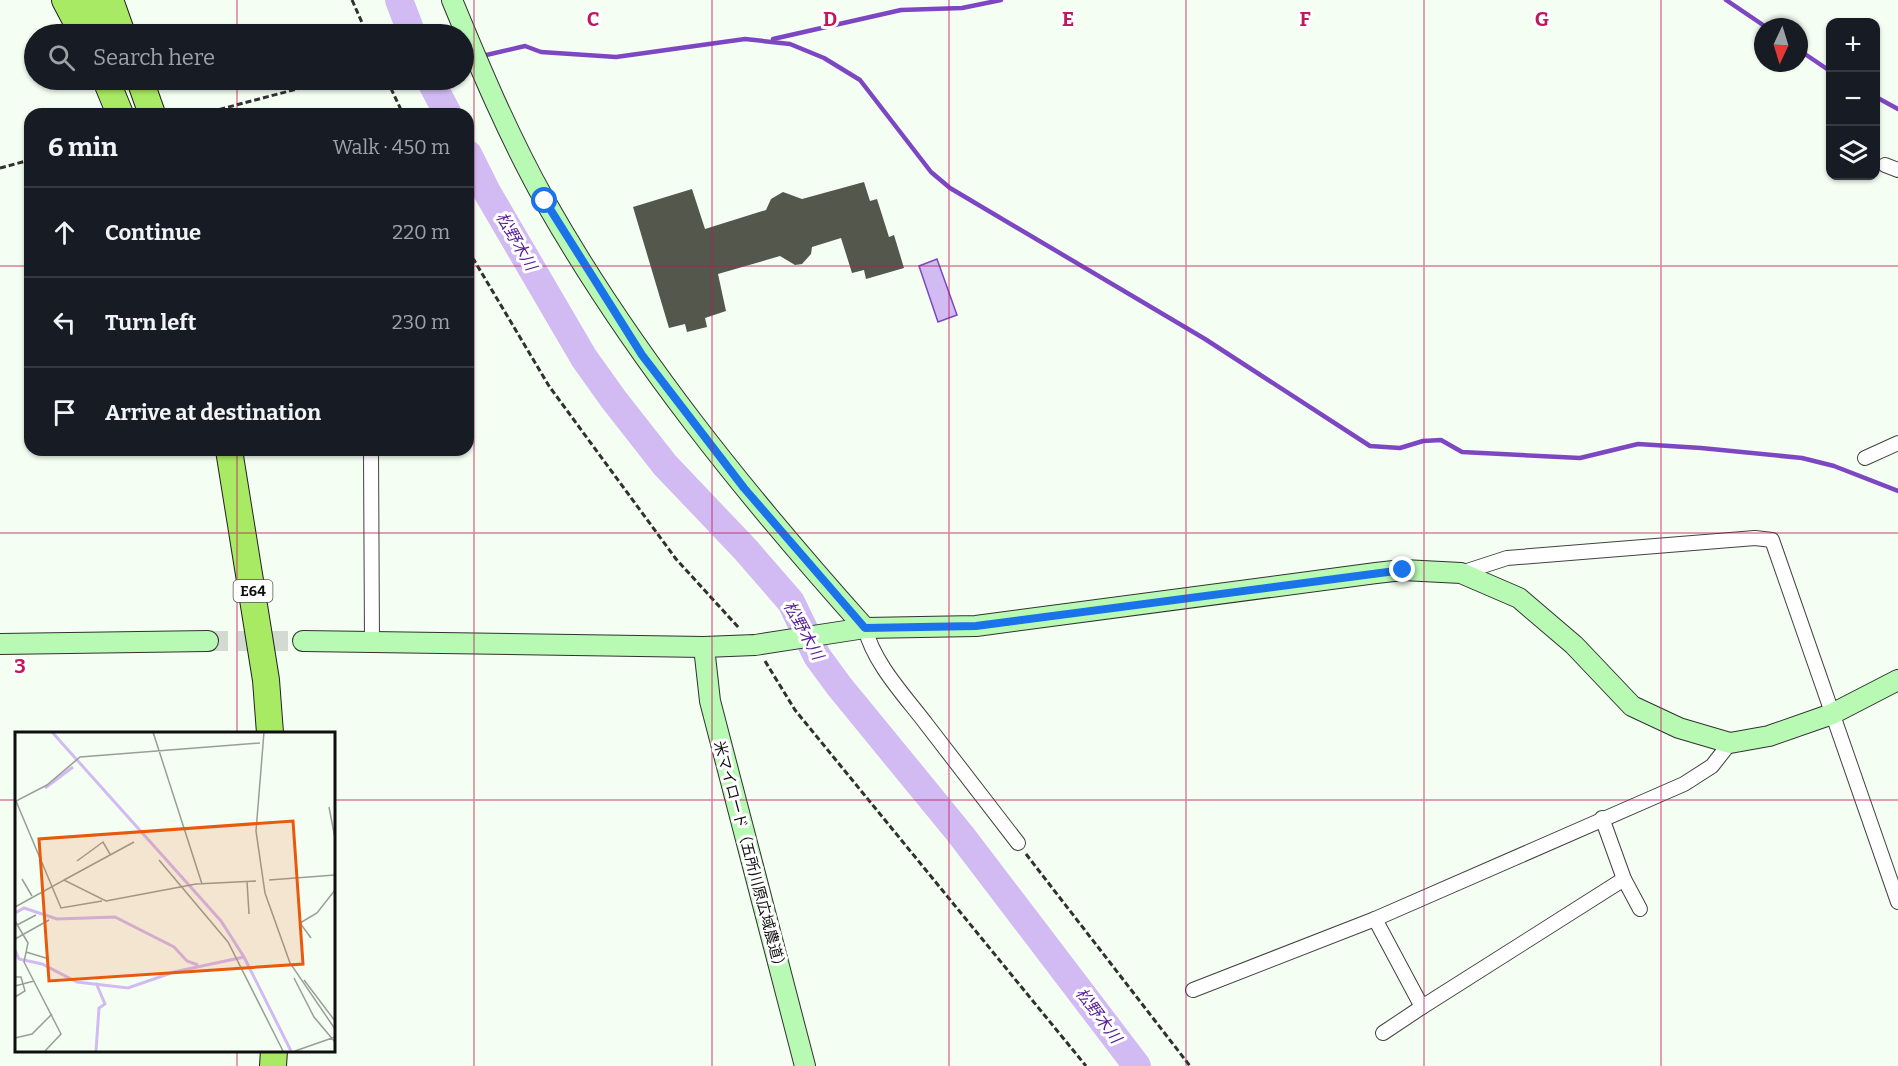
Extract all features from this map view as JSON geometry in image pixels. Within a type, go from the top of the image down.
[{"type":"highway","points":[[65,0],[78,24]]},
{"type":"highway","points":[[90,0],[100,24]]},
{"type":"highway","points":[[110,0],[118,24]]},
{"type":"highway","points":[[110,90],[118,108]]},
{"type":"highway","points":[[126,90],[133,108]]},
{"type":"highway","points":[[144,90],[150,108]]},
{"type":"highway","name":"E64","points":[[230,456],[266,680],[270,732]]},
{"type":"highway","points":[[273,1066],[274,1051]]},
{"type":"street","points":[[452,0],[462,24]]},
{"type":"street","points":[[474,53],[545,201],[642,355],[744,488],[856,630],[869,643],[888,673],[1018,843]]},
{"type":"street","points":[[1865,458],[1898,442]]},
{"type":"street","points":[[371,456],[372,642]]},
{"type":"street","points":[[1461,573],[1507,558],[1755,538],[1772,540],[1898,902]]},
{"type":"street","points":[[303,641],[704,647],[761,644],[856,630],[976,626],[1403,570],[1461,573],[1519,598],[1574,645],[1632,706],[1679,728],[1730,743],[1769,736],[1832,714],[1898,680]]},
{"type":"street","points":[[0,645],[208,641]]},
{"type":"street","name":"米マイロード（五所川原広域農道）","points":[[704,647],[712,711],[805,1066]]},
{"type":"street","points":[[1193,990],[1375,919],[1684,784],[1712,766],[1730,743]]},
{"type":"street","points":[[1602,818],[1624,879],[1640,909]]},
{"type":"street","points":[[1383,1033],[1624,879]]},
{"type":"street","points":[[1375,919],[1422,1007]]},
{"type":"path","points":[[352,0],[363,24]]},
{"type":"path","points":[[225,108],[293,90]]},
{"type":"path","points":[[392,90],[401,108]]},
{"type":"path","points":[[0,168],[24,162]]},
{"type":"path","points":[[474,260],[549,386],[676,559],[761,644],[795,710],[1086,1066]]},
{"type":"path","points":[[1018,843],[1190,1066]]},
{"type":"shaded area","points":[[937,259],[957,315],[938,322],[919,266]]},
{"type":"building","points":[[864,182],[870,201],[877,199],[889,237],[894,235],[904,268],[866,279],[864,270],[852,273],[841,238],[812,247],[811,254],[802,264],[795,265],[780,256],[718,274],[726,311],[705,318],[707,327],[687,332],[685,324],[669,328],[633,207],[692,189],[705,229],[766,210],[771,199],[783,192],[802,199]]},
{"type":"waterway","name":"松野木川","points":[[399,0],[408,24]]},
{"type":"waterway","points":[[773,39],[901,10],[962,8],[1001,0]]},
{"type":"waterway","points":[[1726,0],[1754,19]]},
{"type":"waterway","points":[[482,56],[525,46],[541,52],[616,57],[745,39],[790,44],[824,58],[860,80],[931,172],[950,188],[1205,339],[1370,446],[1400,448],[1423,441],[1441,440],[1462,452],[1580,458],[1638,444],[1701,448],[1802,458],[1834,466],[1898,491]]},
{"type":"waterway","points":[[1808,56],[1826,68]]},
{"type":"waterway","name":"松野木川","points":[[435,90],[445,108]]},
{"type":"waterway","points":[[1880,99],[1898,109]]},
{"type":"waterway","name":"松野木川","points":[[474,166],[584,358],[614,400],[665,465],[745,549],[791,602],[817,656],[839,686],[961,835],[1137,1066]]},
{"type":"tunnel","points":[[208,641],[303,641]]},
{"type":"route","points":[[545,201],[642,355],[744,488],[865,628],[976,626],[1403,570]]}]
